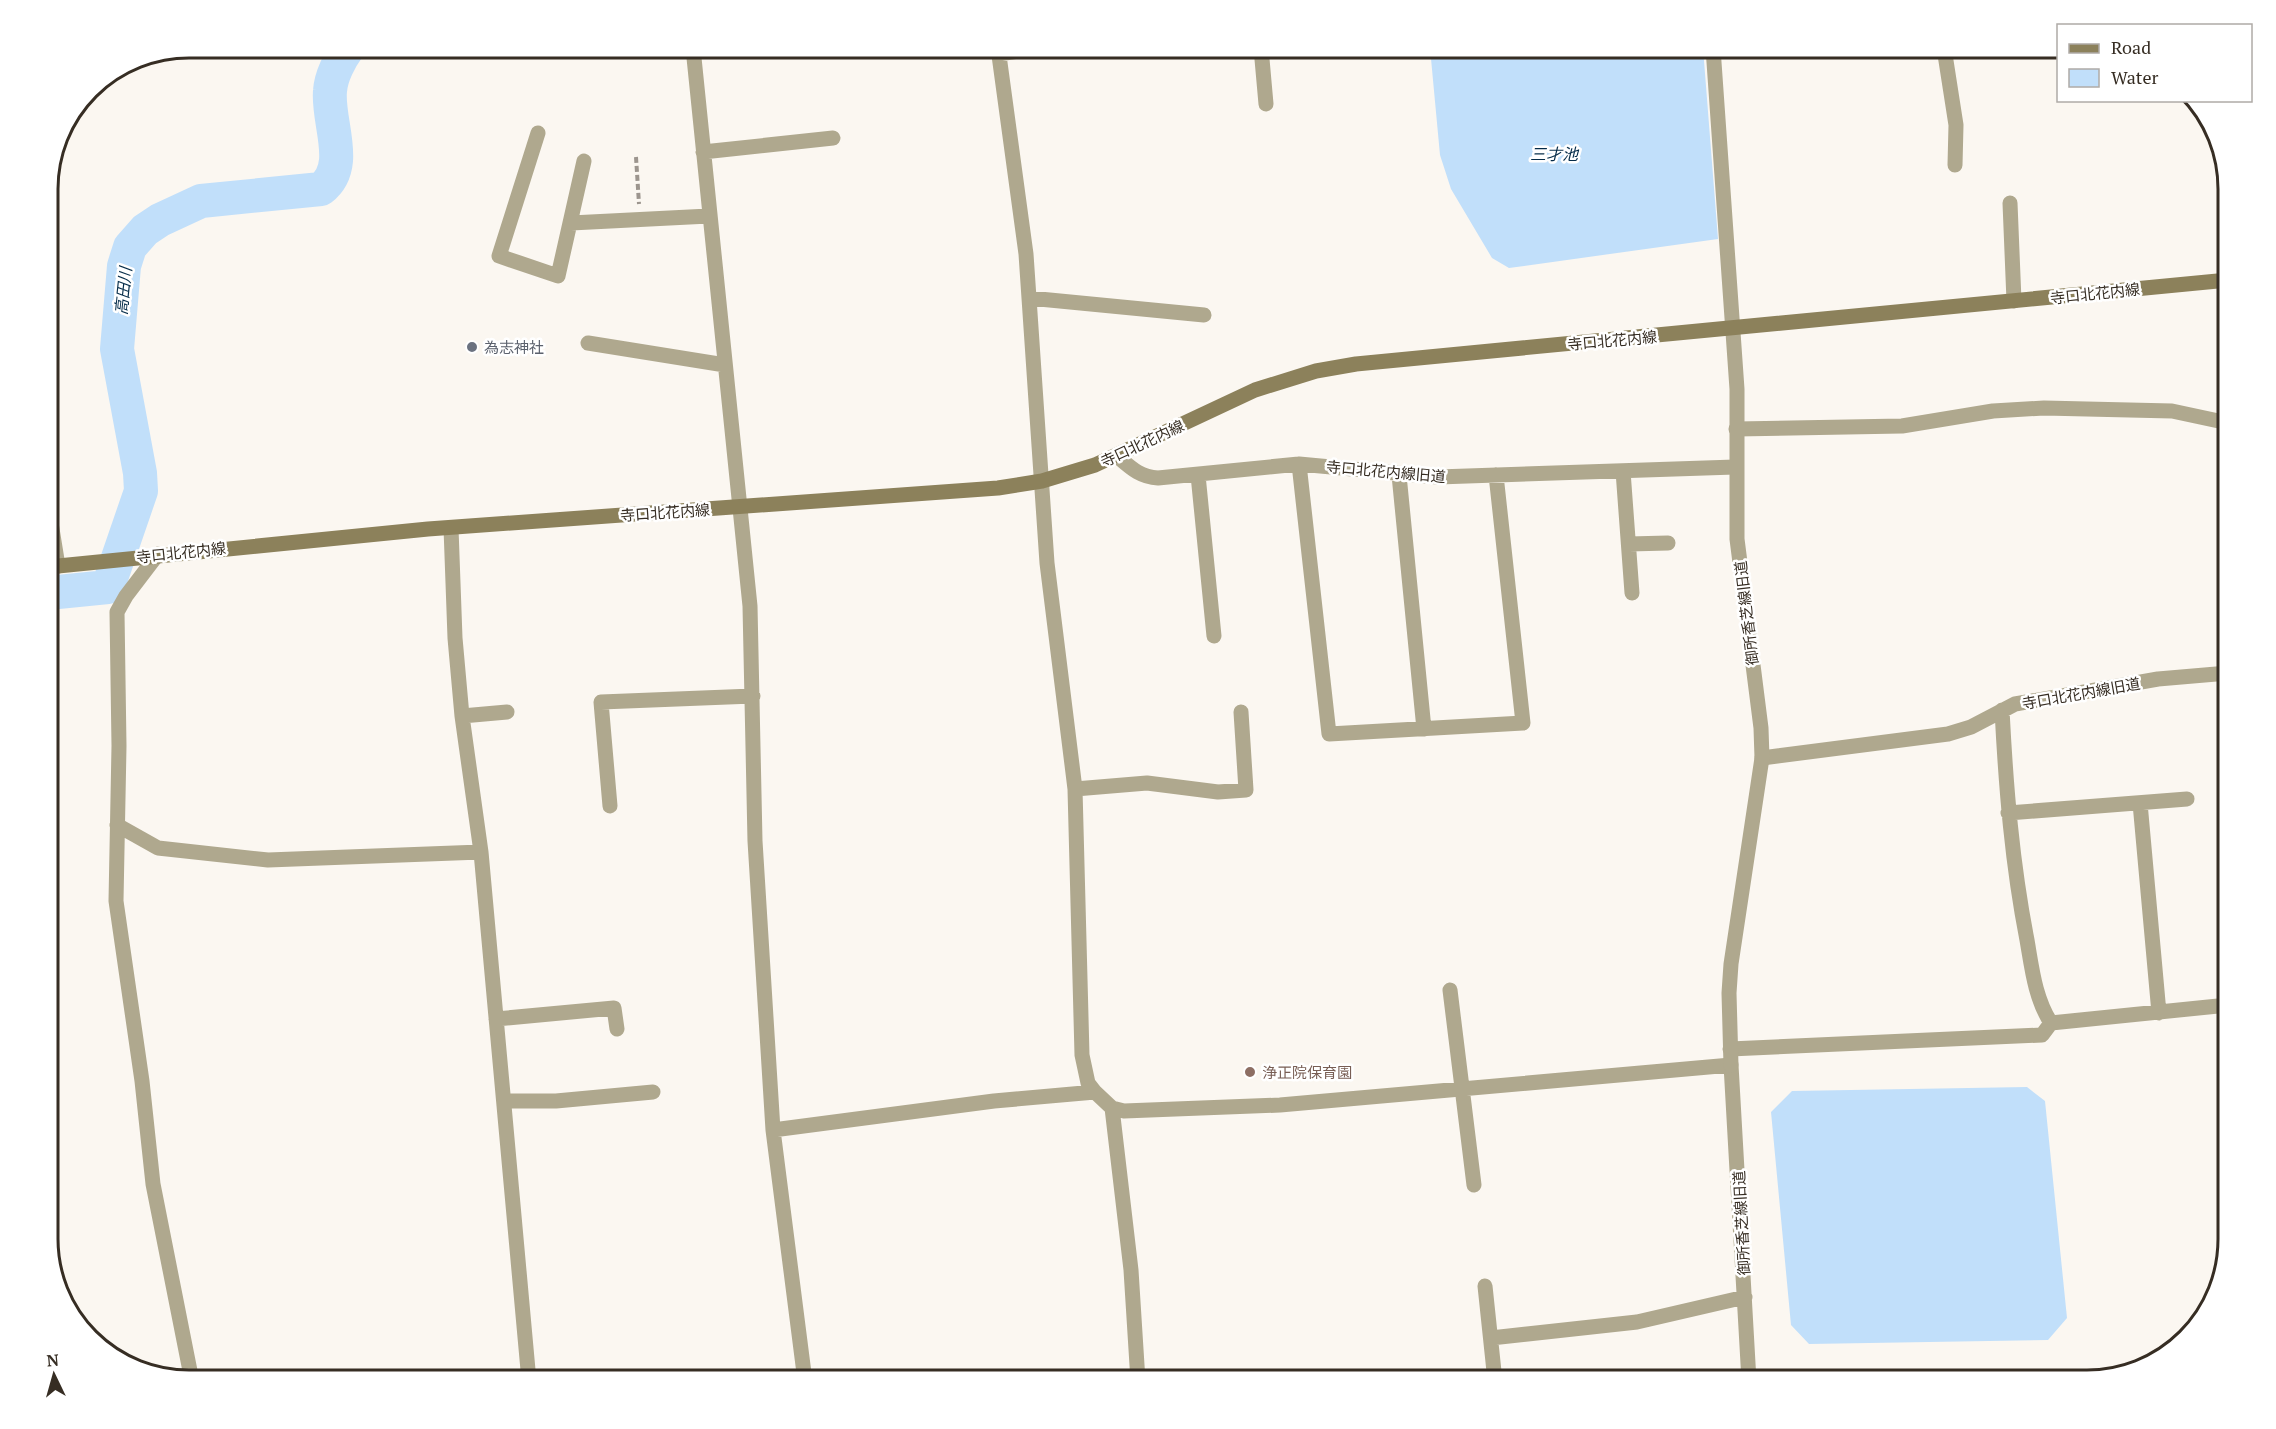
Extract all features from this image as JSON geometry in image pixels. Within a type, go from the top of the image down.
[{"type":"main road","name":"寺口北花内線","points":[[59,565],[158,554],[452,528],[998,488],[1070,474],[1118,456],[1255,390],[1316,370],[1356,364],[2218,281]]},
{"type":"street","points":[[1262,58],[1266,104]]},
{"type":"street","name":"御所香芝線旧道","points":[[1714,58],[1732,329],[1737,539],[1761,728],[1762,758],[1731,964],[1729,993],[1730,1049],[1748,1370]]},
{"type":"street","points":[[1946,58],[1956,125],[1955,165]]},
{"type":"street","points":[[694,59],[750,606],[755,841],[773,1130],[804,1370]]},
{"type":"street","points":[[999,59],[1022,211],[1047,563],[1075,789],[1082,1055],[1088,1083],[1112,1108],[1124,1111],[1222,1108],[1731,1065]]},
{"type":"street","points":[[538,133],[499,256],[558,276],[584,162]]},
{"type":"street","points":[[703,152],[833,138]]},
{"type":"street","points":[[2010,203],[2014,301]]},
{"type":"street","points":[[571,223],[709,216]]},
{"type":"street","points":[[1029,298],[1204,315]]},
{"type":"street","points":[[588,344],[725,365]]},
{"type":"street","points":[[1736,429],[1902,426],[1993,411],[2044,408],[2172,411],[2218,421]]},
{"type":"street","name":"寺口北花内線旧道","points":[[1118,456],[1145,477],[1198,475],[1299,464],[1399,475],[1496,475],[1735,467]]},
{"type":"street","points":[[1299,464],[1329,734],[1523,723],[1496,475]]},
{"type":"street","points":[[1623,471],[1632,593]]},
{"type":"street","points":[[1198,475],[1214,636]]},
{"type":"street","points":[[1399,475],[1424,729]]},
{"type":"street","points":[[452,528],[455,638],[462,716],[481,852],[528,1370]]},
{"type":"street","points":[[1629,544],[1668,543]]},
{"type":"street","points":[[158,554],[126,596],[117,612],[116,901],[142,1082],[147,1146],[190,1370]]},
{"type":"street","name":"寺口北花内線旧道","points":[[1762,758],[1948,734],[1971,727],[2016,704],[2128,684],[2218,674]]},
{"type":"street","points":[[610,806],[601,702],[753,696]]},
{"type":"street","points":[[2002,710],[2008,813],[2015,880],[2039,1005],[2051,1023]]},
{"type":"street","points":[[462,716],[507,712]]},
{"type":"street","points":[[1075,789],[1147,783],[1218,792],[1246,790],[1241,712]]},
{"type":"street","points":[[2008,813],[2187,800]]},
{"type":"street","points":[[2140,803],[2159,1013]]},
{"type":"street","points":[[117,825],[158,848],[268,860],[481,852]]},
{"type":"street","points":[[1450,990],[1474,1185]]},
{"type":"street","points":[[1730,1049],[2042,1035],[2051,1023],[2218,1006]]},
{"type":"street","points":[[496,1019],[614,1008],[617,1029]]},
{"type":"street","points":[[504,1101],[556,1101],[653,1092]]},
{"type":"street","points":[[773,1130],[994,1101],[1095,1092]]},
{"type":"street","points":[[1112,1108],[1131,1270],[1137,1370]]},
{"type":"street","points":[[1485,1286],[1494,1370]]},
{"type":"street","points":[[1491,1338],[1637,1322],[1745,1298]]},
{"type":"path","points":[[636,157],[639,219]]},
{"type":"water","name":"三才池","points":[[1431,58],[1704,58],[1718,239],[1509,268],[1492,258],[1451,189],[1440,155]]},
{"type":"water","points":[[2027,1087],[2045,1101],[2067,1318],[2048,1340],[1809,1344],[1791,1325],[1771,1112],[1792,1091]]},
{"type":"waterway","name":"高田川","points":[[59,592],[108,587],[141,491],[140,473],[117,349],[124,266],[130,247],[145,230],[160,220],[201,201],[321,189],[330,179],[335,168],[336,143],[330,91],[341,59]]},
{"type":"place","name":"為志神社","points":[[472,347]]},
{"type":"place","name":"浄正院保育園","points":[[1250,1072]]}]
